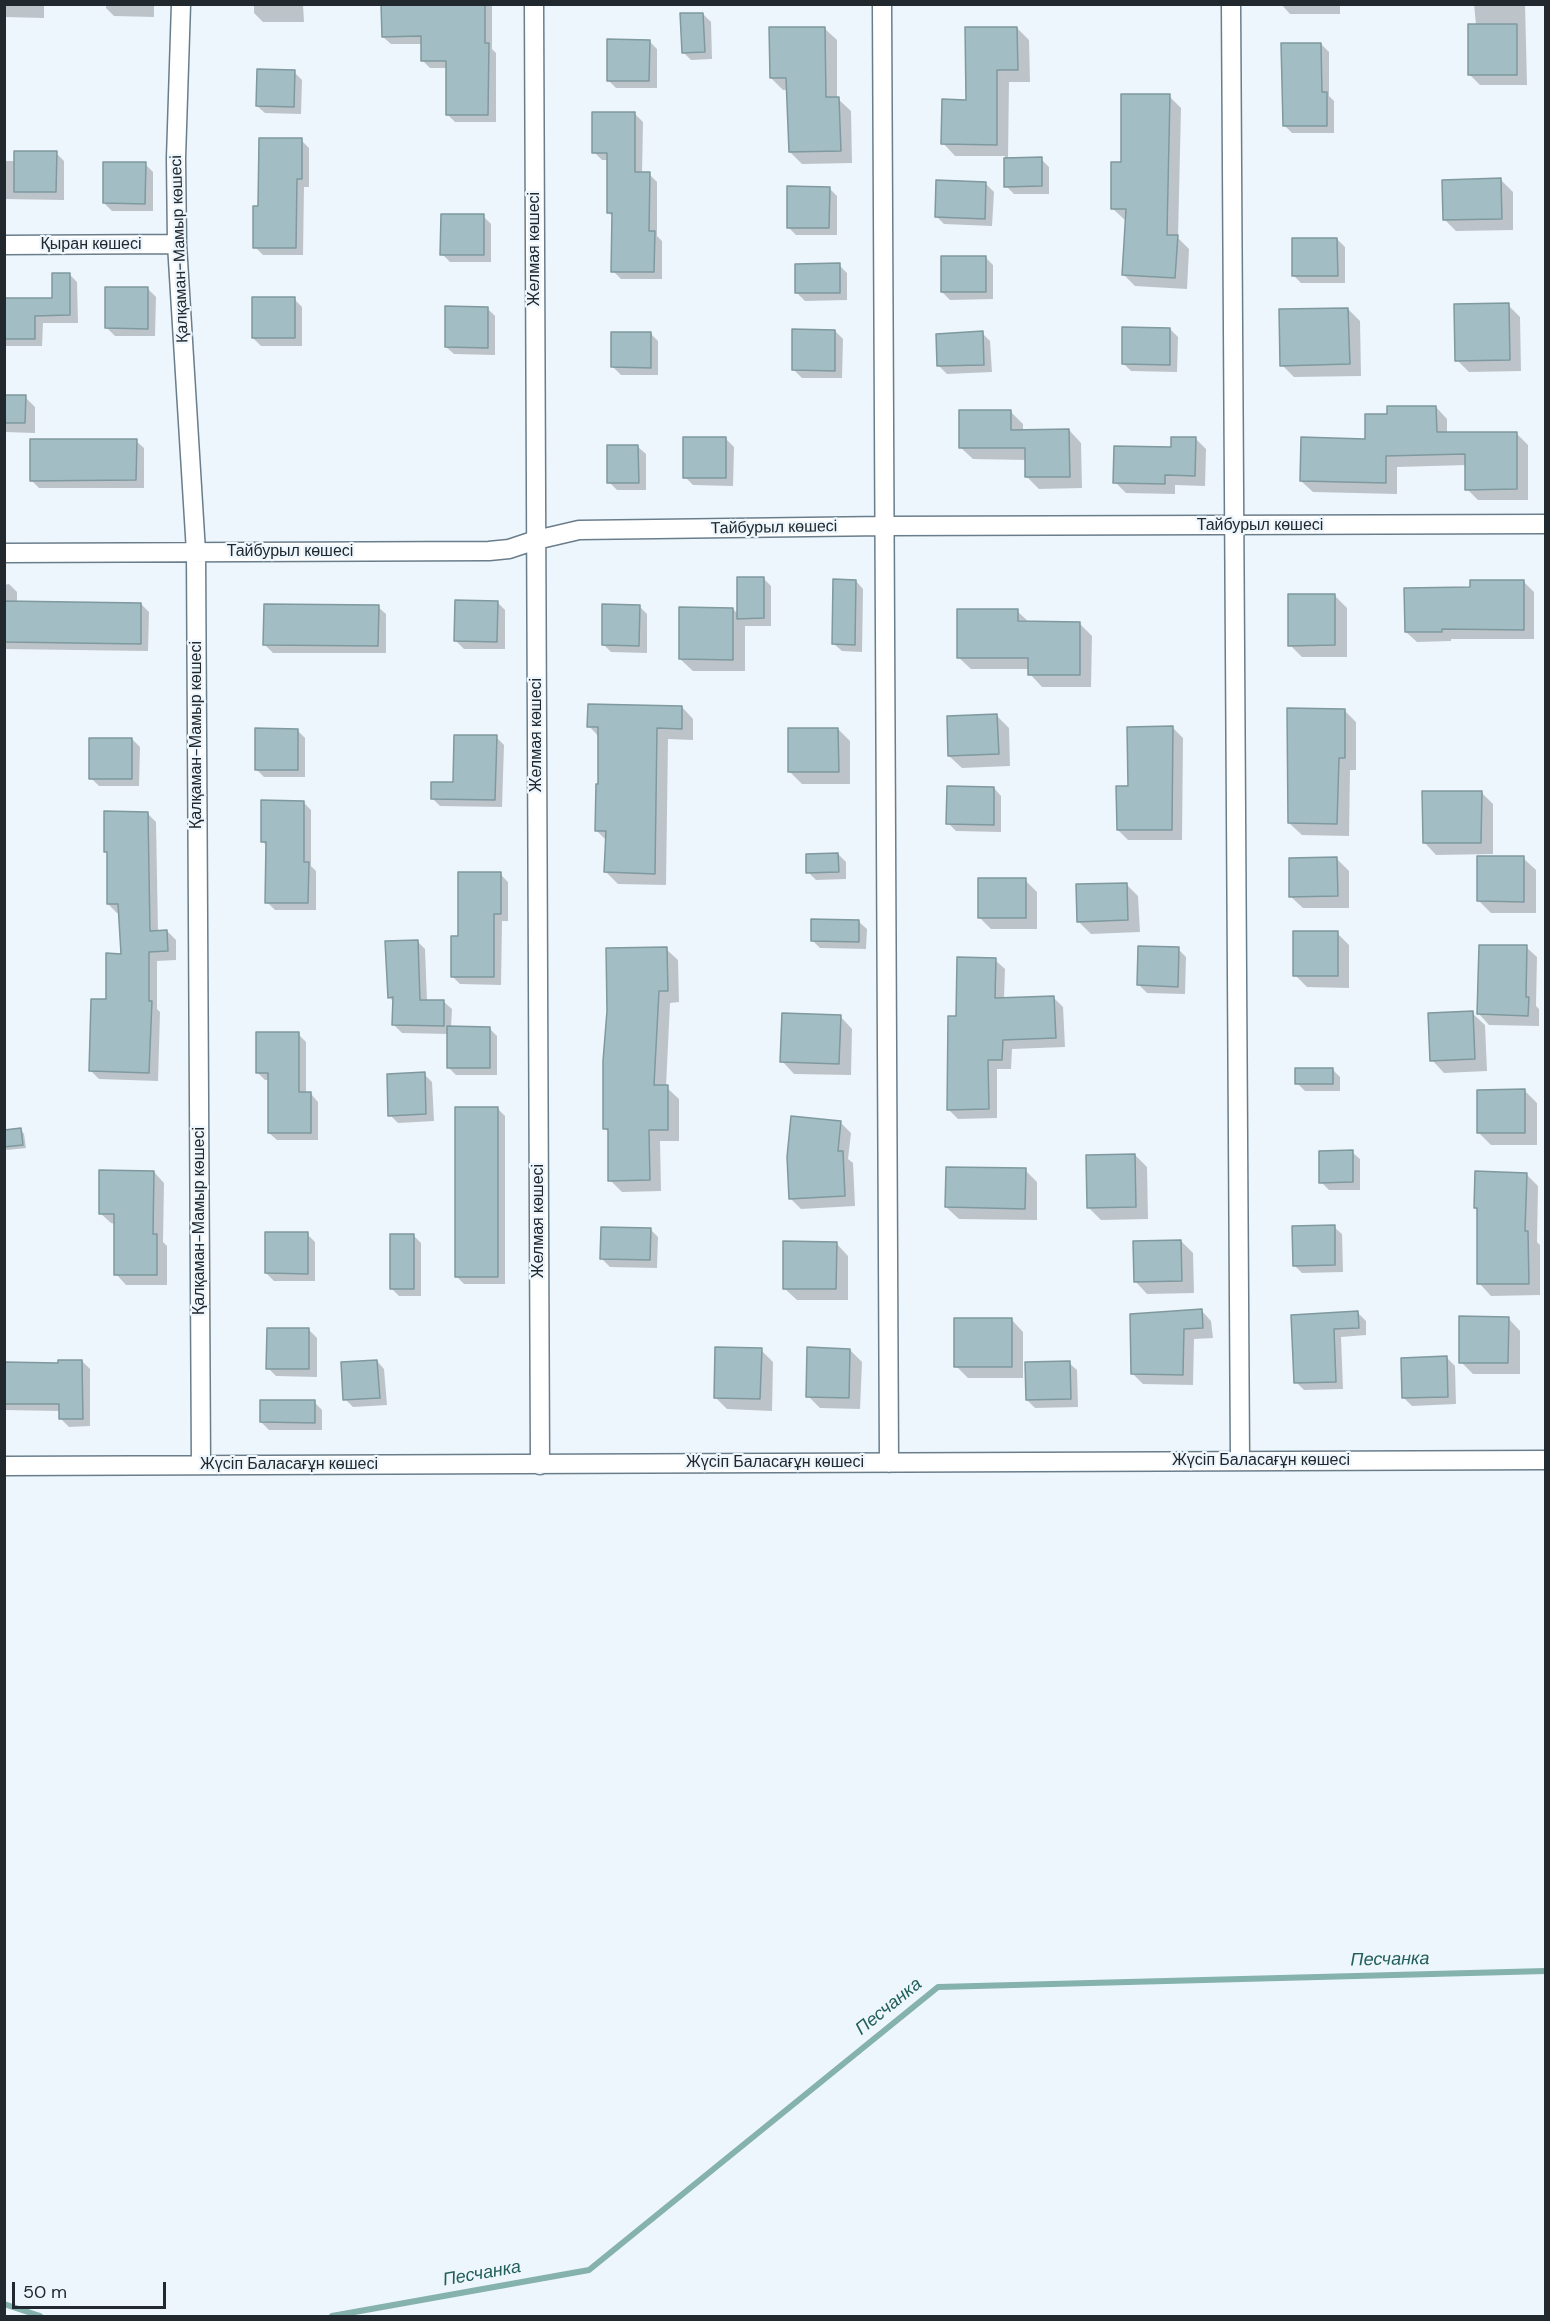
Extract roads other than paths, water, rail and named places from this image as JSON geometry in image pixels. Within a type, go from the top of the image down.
[{"type":"street","name":"Қалқаман-Мамыр көшесі","points":[[181,4],[176,158],[177,244],[196,552],[201,1465]]},
{"type":"street","name":"Желмая көшесі","points":[[534,4],[540,1465]]},
{"type":"street","points":[[882,4],[889,1462]]},
{"type":"street","points":[[1231,4],[1240,1460]]},
{"type":"street","name":"Қыран көшесі","points":[[4,245],[177,244]]},
{"type":"street","name":"Тайбурыл көшесі","points":[[4,553],[489,551],[509,549],[579,530],[884,526],[1233,527],[1545,524]]},
{"type":"street","name":"Жүсіп Баласағұн көшесі","points":[[4,1466],[1545,1460]]},
{"type":"waterway","name":"Песчанка","points":[[332,2316],[589,2270],[938,1987],[1546,1971]]},
{"type":"waterway","name":"Песчанка","points":[[4,2304],[40,2316]]}]
